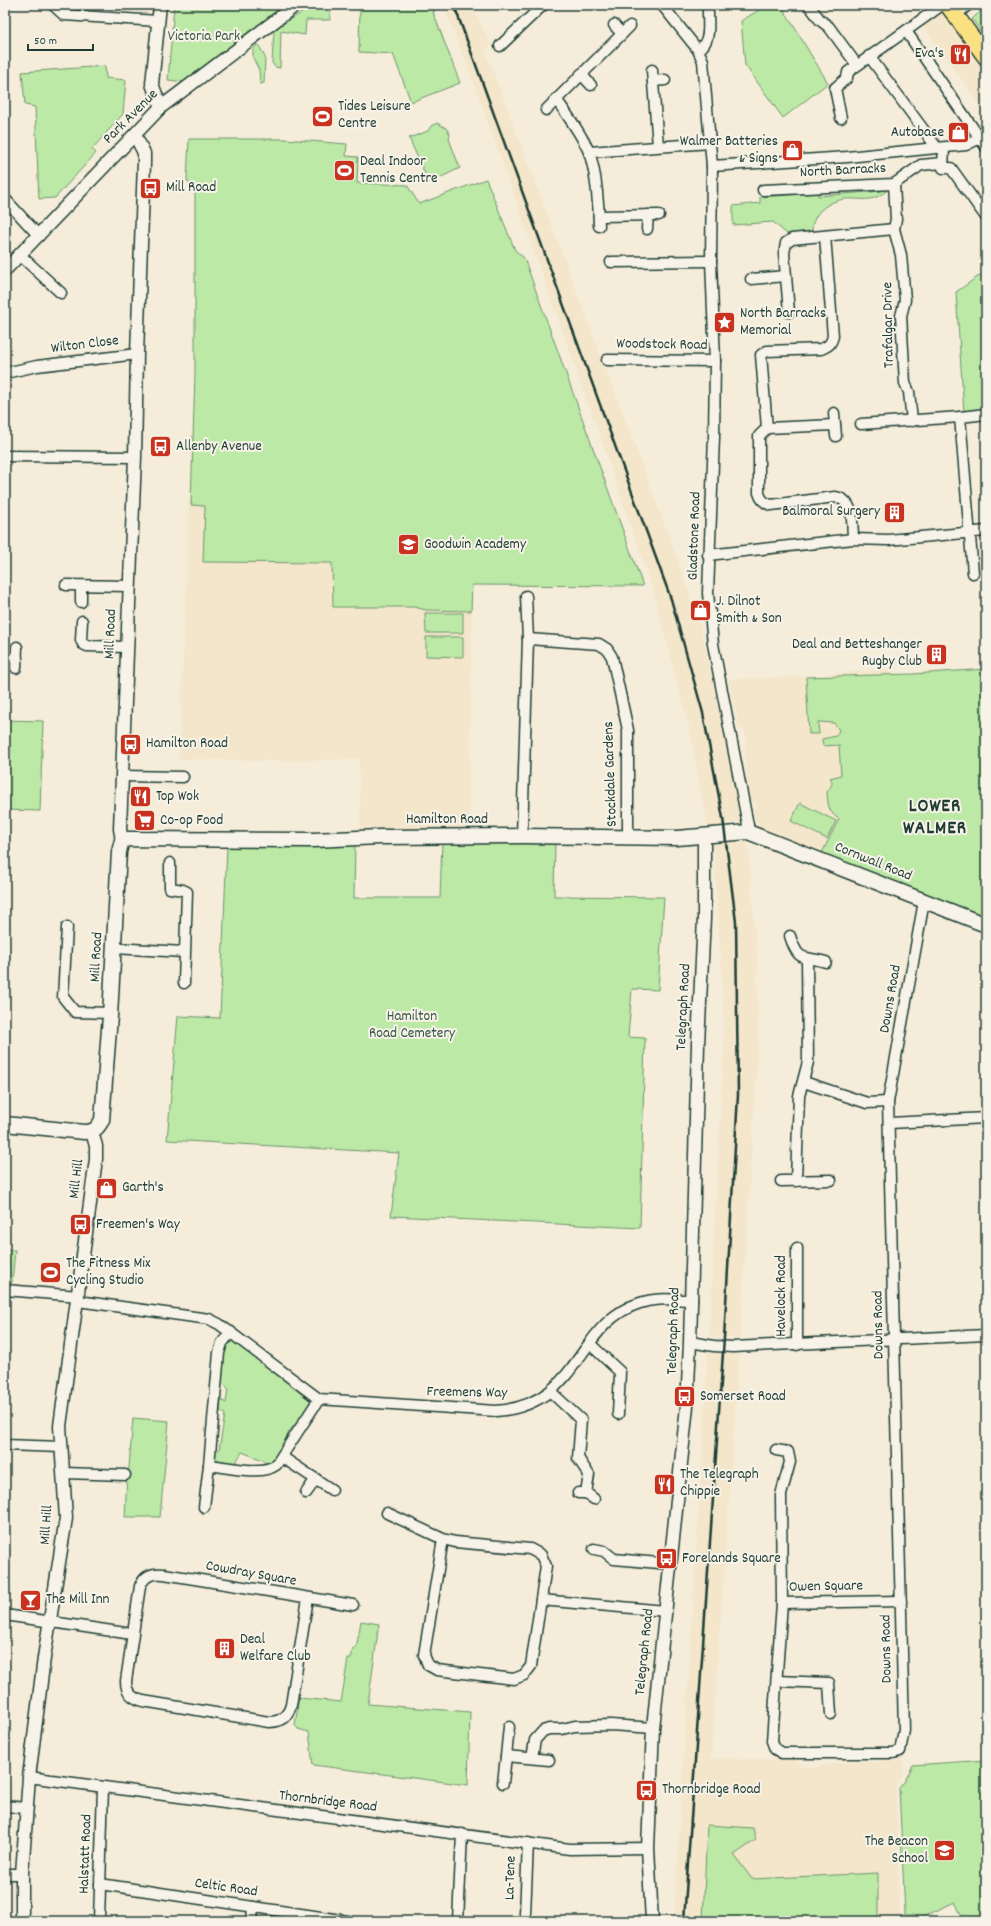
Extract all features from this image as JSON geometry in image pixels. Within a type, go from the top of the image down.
[{"type":"main road","points":[[957,8],[986,57]]},
{"type":"main road","name":"Hamilton Road","points":[[122,840],[313,840],[380,837],[522,836],[678,838],[704,837],[748,832]]},
{"type":"main road","name":"Cornwall Road","points":[[748,832],[986,925]]},
{"type":"main road","name":"Mill Road","points":[[92,1132],[98,1127],[102,1120],[104,1110],[111,1013],[118,852],[122,840]]},
{"type":"main road","points":[[5,1124],[92,1132]]},
{"type":"street","points":[[53,5],[64,15],[158,21]]},
{"type":"street","points":[[160,5],[152,84],[161,107]]},
{"type":"street","name":"Park Avenue","points":[[5,270],[161,107],[296,5]]},
{"type":"street","points":[[500,46],[543,5]]},
{"type":"street","points":[[662,5],[698,50],[703,47],[708,39],[708,5]]},
{"type":"street","points":[[809,5],[820,20],[829,27],[854,61]]},
{"type":"street","points":[[840,118],[835,88],[847,78],[848,72],[942,5]]},
{"type":"street","points":[[614,25],[622,34]]},
{"type":"street","points":[[546,110],[630,26]]},
{"type":"street","points":[[712,166],[966,146],[984,140],[906,31]]},
{"type":"street","name":"Gladstone Road","points":[[698,50],[703,61],[712,166],[711,261],[716,361],[708,555],[708,593],[713,644],[732,738],[748,832]]},
{"type":"street","points":[[869,56],[941,148],[943,166],[951,168],[986,217]]},
{"type":"street","points":[[652,70],[658,146]]},
{"type":"street","points":[[581,74],[591,85]]},
{"type":"street","points":[[653,81],[665,80]]},
{"type":"street","points":[[556,99],[580,134],[589,152],[599,221],[648,215],[660,216]]},
{"type":"street","name":"Mill Road","points":[[122,840],[120,829],[129,586],[136,458],[137,354],[144,153],[134,135]]},
{"type":"street","points":[[589,152],[710,143]]},
{"type":"street","name":"North Barracks","points":[[764,190],[894,184],[921,165],[943,166]]},
{"type":"street","points":[[789,312],[784,253],[786,243],[792,239],[894,230],[896,218],[894,184]]},
{"type":"street","points":[[5,199],[39,236]]},
{"type":"street","points":[[647,229],[648,215]]},
{"type":"street","name":"Trafalgar Drive","points":[[894,230],[901,255],[905,300],[901,316],[904,376],[909,392],[912,421]]},
{"type":"street","points":[[767,428],[761,355],[767,351],[821,349],[828,347],[832,343],[825,236]]},
{"type":"street","points":[[20,255],[61,293]]},
{"type":"street","points":[[611,262],[711,261]]},
{"type":"street","points":[[750,279],[786,276]]},
{"type":"street","name":"Wilton Close","points":[[5,373],[37,362],[137,354]]},
{"type":"street","name":"Woodstock Road","points":[[607,360],[716,361]]},
{"type":"street","points":[[834,413],[836,436]]},
{"type":"street","points":[[861,424],[986,414]]},
{"type":"street","points":[[960,417],[973,573]]},
{"type":"street","points":[[835,425],[767,428],[759,436],[761,499],[765,504],[772,505],[835,497],[842,498],[848,503],[850,508],[853,539]]},
{"type":"street","points":[[5,456],[136,458]]},
{"type":"street","points":[[708,555],[853,539],[888,540],[986,531]]},
{"type":"street","points":[[66,585],[129,586]]},
{"type":"street","points":[[81,586],[81,602]]},
{"type":"street","points":[[522,836],[528,639],[526,596]]},
{"type":"street","points":[[82,621],[82,644],[87,646],[127,647]]},
{"type":"street","name":"Stockdale Gardens","points":[[528,639],[599,644],[607,649],[612,657],[628,730],[628,837]]},
{"type":"street","points":[[5,658],[17,663],[17,647]]},
{"type":"street","points":[[122,776],[183,777]]},
{"type":"street","name":"Telegraph Road","points":[[652,1921],[648,1848],[653,1728],[687,1406],[692,1300],[698,1044],[704,918],[704,837]]},
{"type":"street","points":[[170,863],[170,888],[184,890],[187,892],[184,983]]},
{"type":"street","name":"Downs Road","points":[[900,1750],[904,1730],[890,1123],[888,1102],[924,901]]},
{"type":"street","points":[[67,927],[63,997],[75,1012],[111,1013]]},
{"type":"street","points":[[790,936],[795,952],[806,959],[816,958],[826,962]]},
{"type":"street","points":[[114,948],[184,952]]},
{"type":"street","points":[[796,1181],[800,1096],[808,1062],[806,959]]},
{"type":"street","points":[[804,1082],[867,1102],[888,1102]]},
{"type":"street","points":[[890,1123],[986,1118]]},
{"type":"street","name":"Mill Hill","points":[[22,1921],[22,1874],[29,1777],[44,1658],[51,1622],[66,1518],[60,1426],[96,1159],[96,1146],[92,1132]]},
{"type":"street","points":[[781,1181],[831,1180]]},
{"type":"street","name":"Havelock Road","points":[[797,1248],[797,1345]]},
{"type":"street","points":[[6,1290],[78,1298],[204,1318],[219,1324],[319,1399],[276,1465],[266,1471],[209,1466]]},
{"type":"street","name":"Freemens Way","points":[[319,1399],[496,1411],[508,1410],[528,1405],[551,1392],[567,1375],[607,1322],[628,1307],[649,1300],[692,1300]]},
{"type":"street","points":[[204,1507],[220,1352],[222,1343],[230,1332]]},
{"type":"street","points":[[690,1342],[714,1346],[733,1347],[986,1335]]},
{"type":"street","points":[[590,1344],[620,1372],[618,1414]]},
{"type":"street","points":[[551,1392],[581,1420],[578,1458],[589,1475],[586,1495]]},
{"type":"street","points":[[5,1445],[61,1447]]},
{"type":"street","points":[[776,1450],[788,1452],[790,1462],[781,1495],[782,1603]]},
{"type":"street","points":[[282,1457],[332,1490]]},
{"type":"street","points":[[64,1473],[125,1475]]},
{"type":"street","points":[[306,1493],[316,1479]]},
{"type":"street","points":[[388,1513],[443,1539],[455,1542],[536,1551],[545,1560],[546,1566],[542,1600],[531,1666],[524,1675],[514,1678],[432,1669],[428,1665],[424,1655],[443,1539]]},
{"type":"street","points":[[594,1549],[604,1551],[614,1559],[670,1564]]},
{"type":"street","name":"Cowdray Square","points":[[152,1574],[164,1574],[308,1598],[291,1705],[286,1716],[275,1722],[143,1701],[132,1697],[128,1692],[126,1682],[140,1586],[147,1577],[152,1574]]},
{"type":"street","points":[[308,1598],[353,1605]]},
{"type":"street","points":[[542,1600],[666,1611]]},
{"type":"street","name":"Owen Square","points":[[900,1750],[893,1753],[782,1753],[775,1749],[772,1740],[782,1603],[901,1601]]},
{"type":"street","points":[[5,1615],[132,1634]]},
{"type":"street","points":[[777,1681],[829,1682],[831,1714]]},
{"type":"street","points":[[532,1758],[535,1740],[543,1731],[549,1729],[562,1729],[575,1726],[611,1725],[653,1728]]},
{"type":"street","points":[[503,1783],[509,1727]]},
{"type":"street","points":[[506,1756],[548,1760]]},
{"type":"street","name":"Thornbridge Road","points":[[29,1777],[570,1849],[648,1848]]},
{"type":"street","name":"Halstatt Road","points":[[99,1921],[103,1787]]},
{"type":"street","points":[[5,1806],[26,1808]]},
{"type":"street","points":[[458,1921],[462,1834]]},
{"type":"street","name":"La-Tene","points":[[525,1914],[528,1843]]},
{"type":"street","points":[[5,1874],[22,1874]]},
{"type":"street","name":"Celtic Road","points":[[100,1884],[348,1921]]},
{"type":"street","points":[[252,1921],[253,1907]]},
{"type":"shaded area","points":[[443,5],[472,5],[491,45],[485,50],[680,566],[703,636],[742,822],[708,827],[689,727],[654,594],[600,436],[467,64]]},
{"type":"shaded area","points":[[942,9],[986,71],[986,112],[922,25]]},
{"type":"shaded area","name":"Goodwin Academy","points":[[524,258],[643,586],[472,585],[469,829],[361,832],[359,759],[278,761],[179,759],[195,373]]},
{"type":"shaded area","points":[[890,668],[897,675],[913,674],[935,898],[762,829],[755,820],[752,809],[757,808],[756,802],[750,802],[744,748],[747,741],[744,730],[739,727],[728,679],[806,677]]},
{"type":"shaded area","points":[[747,838],[757,956],[758,1045],[740,1338],[709,1336],[724,1045],[722,976],[713,845]]},
{"type":"shaded area","points":[[708,1353],[739,1355],[711,1758],[793,1760],[803,1767],[816,1767],[838,1763],[893,1761],[901,1758],[904,1767],[902,1777],[896,1786],[900,1921],[674,1921]]},
{"type":"green space","name":"Victoria Park","points":[[174,5],[296,5],[193,83],[168,80]]},
{"type":"green space","points":[[313,5],[330,5],[330,20],[306,20],[305,35],[281,31],[280,68],[275,67],[272,63],[274,31]]},
{"type":"green space","points":[[360,5],[426,5],[435,11],[433,12],[460,83],[411,102],[393,54],[359,52]]},
{"type":"green space","points":[[767,5],[781,5],[828,83],[783,118],[745,65],[741,21]]},
{"type":"green space","points":[[981,11],[986,18],[986,38],[972,19]]},
{"type":"green space","points":[[258,44],[265,57],[264,83],[260,84],[259,70],[253,58],[253,49]]},
{"type":"green space","points":[[105,66],[106,78],[126,80],[123,114],[92,149],[96,153],[55,198],[39,199],[35,107],[25,105],[22,72]]},
{"type":"green space","points":[[437,123],[446,128],[450,134],[449,139],[460,168],[429,183],[409,138],[428,131],[431,126]]},
{"type":"green space","name":"Goodwin Academy","points":[[189,139],[285,139],[347,144],[346,156],[358,157],[357,183],[407,185],[419,204],[486,179],[515,250],[524,258],[643,586],[472,585],[471,611],[426,610],[414,607],[333,607],[332,563],[203,562],[205,506],[191,505],[195,373],[195,189],[187,181]]},
{"type":"green space","points":[[882,186],[890,188],[874,198],[845,199],[827,205],[818,213],[812,231],[787,234],[773,222],[733,225],[733,206],[760,203],[760,197],[818,193],[818,196],[882,191]]},
{"type":"green space","points":[[986,271],[986,411],[964,413],[956,292]]},
{"type":"green space","points":[[425,613],[463,613],[463,633],[426,633]]},
{"type":"green space","points":[[426,637],[463,637],[463,657],[426,656]]},
{"type":"green space","points":[[986,669],[986,918],[822,853],[839,819],[833,814],[828,804],[827,792],[832,783],[830,778],[841,775],[839,745],[823,746],[822,739],[836,736],[839,730],[834,723],[818,722],[819,734],[809,734],[806,677],[913,674]]},
{"type":"green space","points":[[5,720],[43,721],[40,811],[5,810]]},
{"type":"green space","points":[[800,803],[836,821],[827,839],[791,821]]},
{"type":"green space","name":"Hamilton Road Cemetery","points":[[355,842],[354,898],[440,898],[442,842],[555,843],[554,896],[664,897],[658,990],[632,989],[628,1037],[645,1038],[640,1228],[391,1216],[399,1153],[167,1140],[178,1016],[220,1018],[227,845]]},
{"type":"green space","points":[[7,1250],[15,1250],[12,1283],[5,1282]]},
{"type":"green space","points":[[233,1341],[312,1402],[300,1423],[290,1430],[277,1460],[273,1464],[260,1468],[265,1461],[242,1452],[236,1462],[232,1465],[220,1462],[215,1457],[214,1448],[219,1450],[225,1414],[220,1411],[221,1400],[226,1403],[228,1388],[219,1381],[222,1351],[228,1343]]},
{"type":"green space","points":[[133,1418],[169,1421],[160,1517],[125,1517],[127,1474],[129,1467]]},
{"type":"green space","points":[[361,1621],[379,1624],[368,1704],[470,1712],[468,1785],[313,1765],[309,1732],[298,1729],[295,1725],[299,1698],[341,1702],[348,1659],[351,1659],[353,1648],[356,1649]]},
{"type":"green space","name":"The Beacon School","points":[[986,1760],[986,1915],[979,1921],[964,1921],[955,1902],[918,1919],[913,1915],[905,1915],[899,1788],[905,1781],[913,1765]]},
{"type":"green space","points":[[707,1825],[753,1828],[756,1840],[734,1855],[752,1879],[878,1873],[878,1921],[703,1921]]},
{"type":"railway","points":[[454,5],[671,599],[703,713],[723,818],[736,922],[738,1095],[724,1338],[684,1921]]},
{"type":"place","name":"Eva's","points":[[960,54]]},
{"type":"place","name":"Tides Leisure Centre","points":[[323,116]]},
{"type":"place","name":"Autobase","points":[[959,133]]},
{"type":"place","name":"Walmer Batteries & Signs","points":[[793,151]]},
{"type":"place","name":"Deal Indoor Tennis Centre","points":[[345,171]]},
{"type":"place","name":"Mill Road","points":[[151,188]]},
{"type":"place","name":"North Barracks Memorial","points":[[725,323]]},
{"type":"place","name":"Allenby Avenue","points":[[160,447]]},
{"type":"place","name":"Balmoral Surgery","points":[[895,512]]},
{"type":"place","name":"Goodwin Academy","points":[[409,545]]},
{"type":"place","name":"J. Dilnot Smith & Son","points":[[701,611]]},
{"type":"place","name":"Deal and Betteshanger Rugby Club","points":[[937,654]]},
{"type":"place","name":"Hamilton Road","points":[[131,744]]},
{"type":"place","name":"Top Wok","points":[[140,797]]},
{"type":"place","name":"Co-op Food","points":[[145,821]]},
{"type":"place","name":"Garth's","points":[[106,1188]]},
{"type":"place","name":"Freemen's Way","points":[[80,1225]]},
{"type":"place","name":"The Fitness Mix Cycling Studio","points":[[51,1273]]},
{"type":"place","name":"Somerset Road","points":[[684,1397]]},
{"type":"place","name":"The Telegraph Chippie","points":[[665,1484]]},
{"type":"place","name":"Forelands Square","points":[[666,1559]]},
{"type":"place","name":"The Mill Inn","points":[[31,1600]]},
{"type":"place","name":"Deal Welfare Club","points":[[224,1649]]},
{"type":"place","name":"Thornbridge Road","points":[[646,1790]]},
{"type":"place","name":"The Beacon School","points":[[944,1851]]},
{"type":"district","name":"LOWER WALMER","points":[[935,818]]}]
